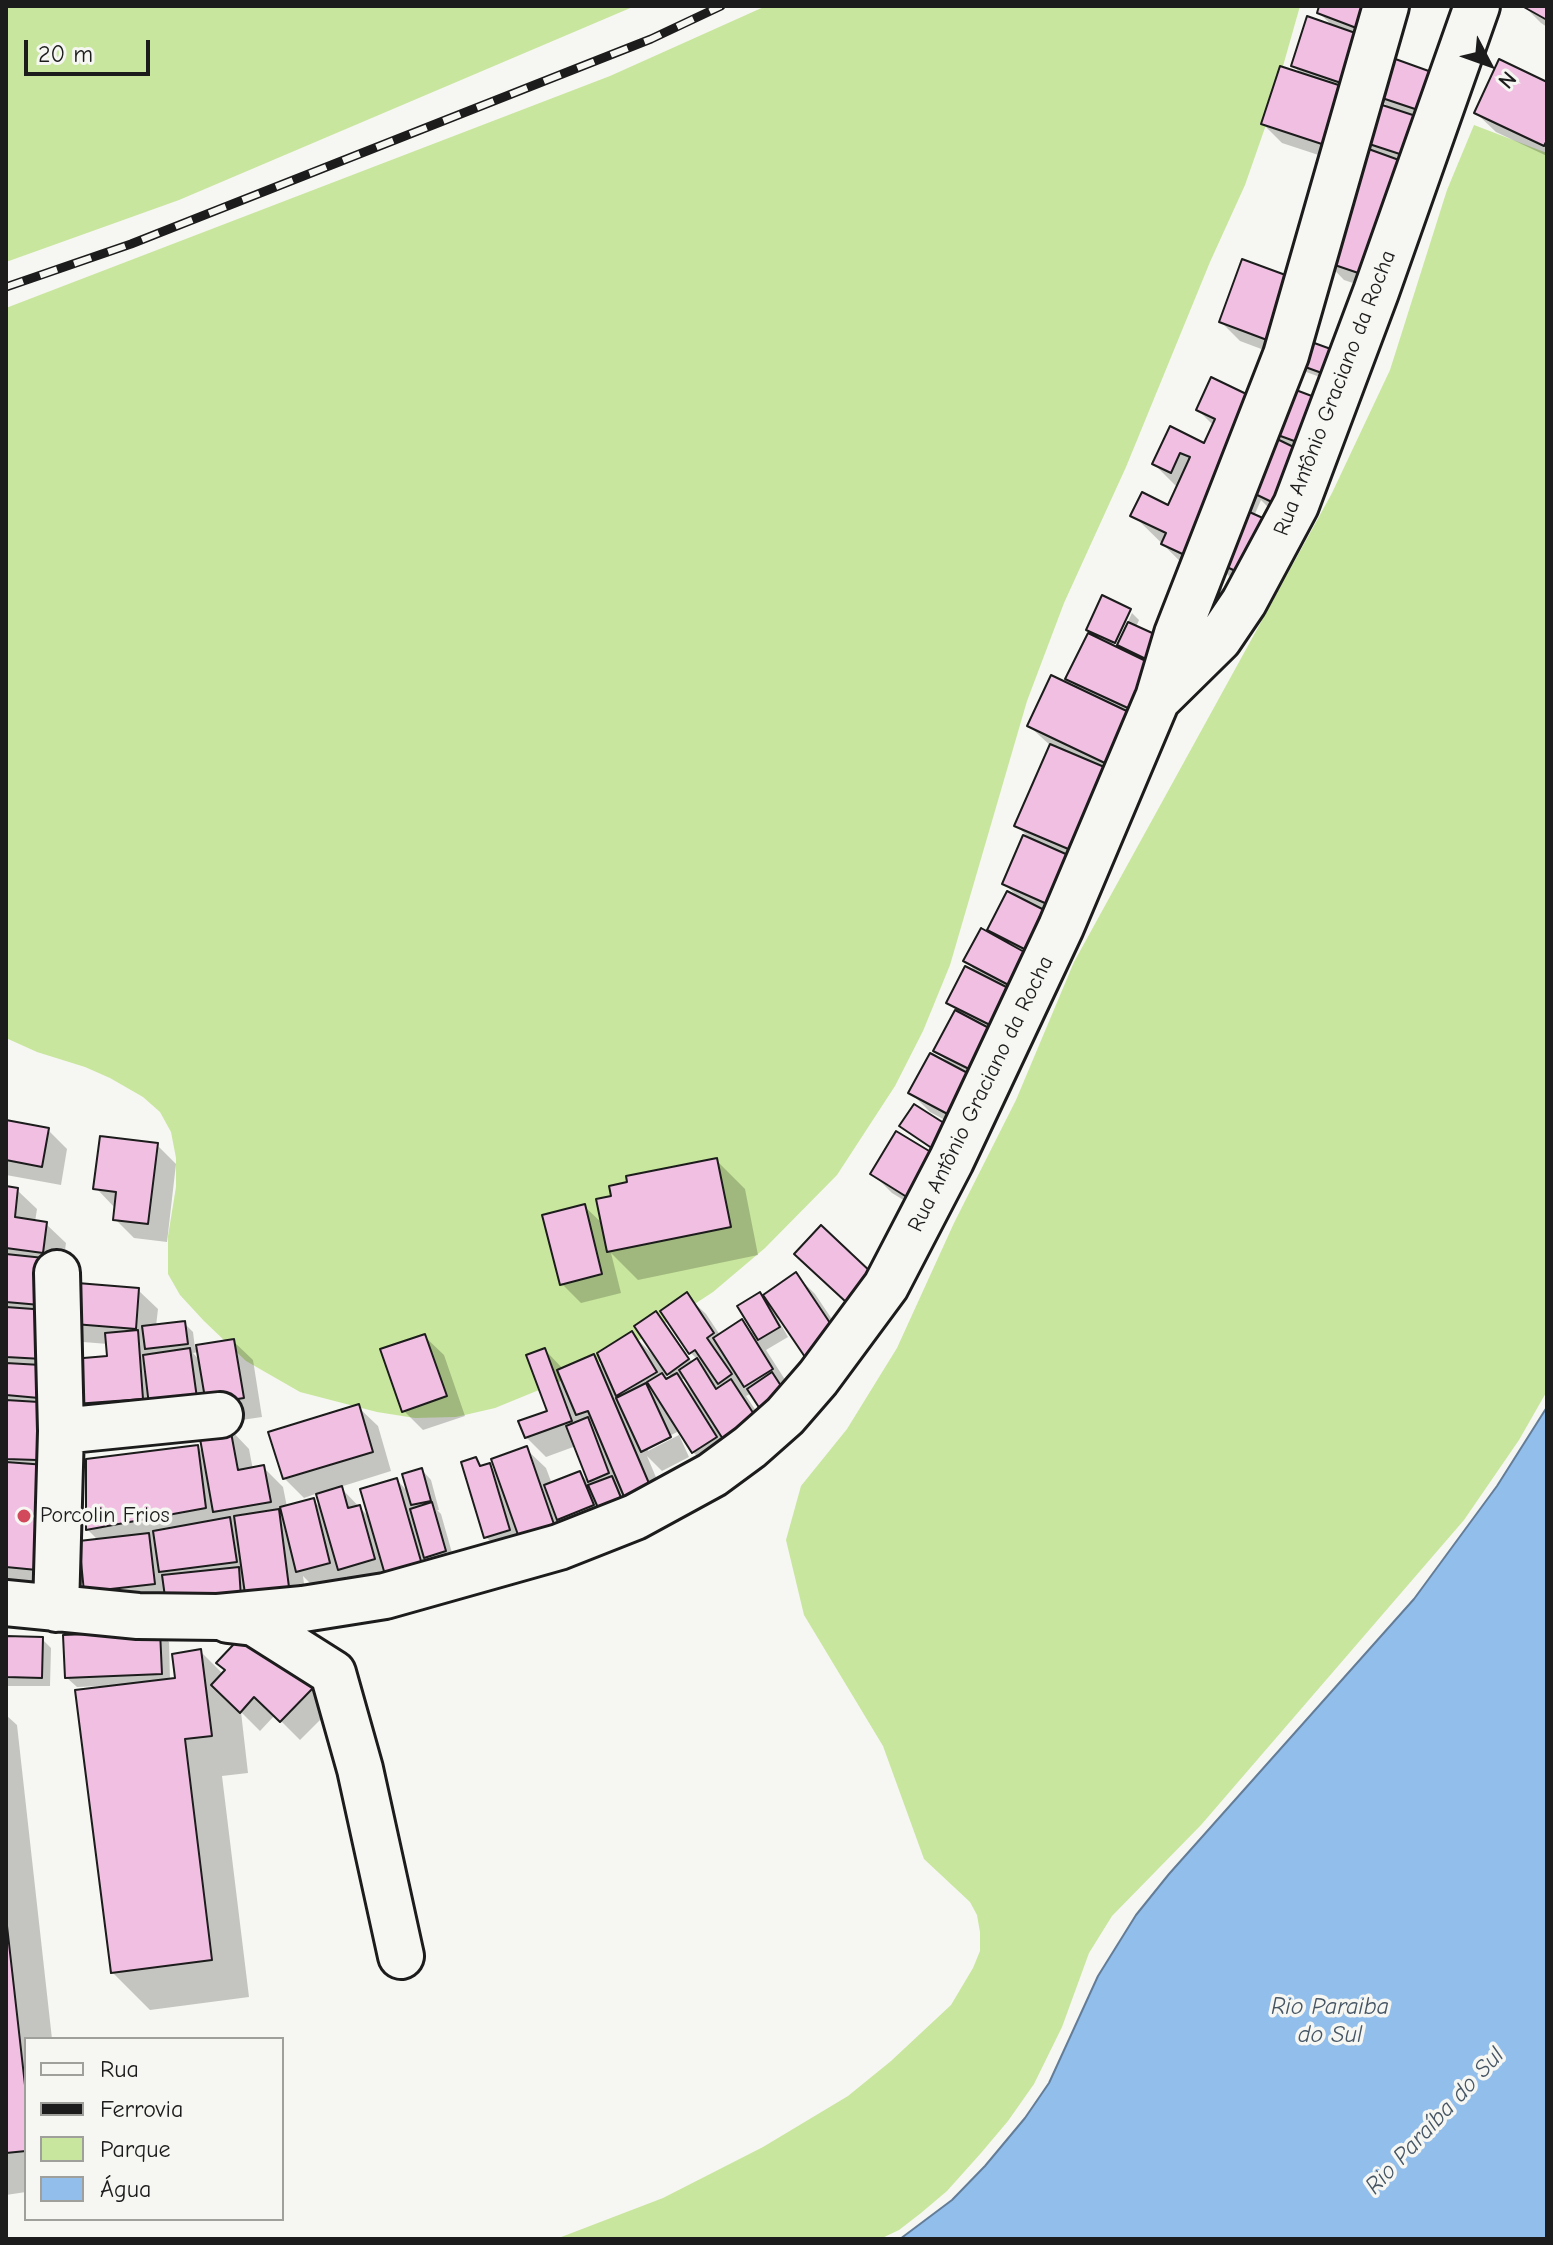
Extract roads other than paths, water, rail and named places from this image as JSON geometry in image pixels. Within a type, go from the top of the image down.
[{"type":"street","points":[[1157,700],[1177,634],[1286,355],[1386,6]]},
{"type":"street","name":"Rua Antônio Graciano da Rocha","points":[[6,1603],[138,1616],[194,1616],[303,1609],[385,1596],[559,1547],[635,1517],[712,1475],[785,1416],[818,1378],[886,1286],[951,1161],[1061,927],[1157,700],[1219,639],[1244,602],[1296,505],[1376,292],[1477,6]]},
{"type":"street","points":[[56,1609],[61,1431],[57,1273]]},
{"type":"street","points":[[61,1431],[220,1415]]},
{"type":"street","points":[[194,1616],[254,1623],[333,1673],[360,1769],[401,1956]]},
{"type":"water","name":"Rio Paraiba do Sul","points":[[1547,1407],[1547,2239],[900,2239],[952,2200],[1025,2118],[1049,2083],[1098,1976],[1136,1915],[1414,1599],[1497,1486]]},
{"type":"railway","points":[[6,287],[131,244],[651,39],[721,6]]},
{"type":"place","name":"Porcolin Frios","points":[[24,1516]]},
{"type":"water label","name":"Rio Paraíba do Sul","points":[[1435,2121]]}]
